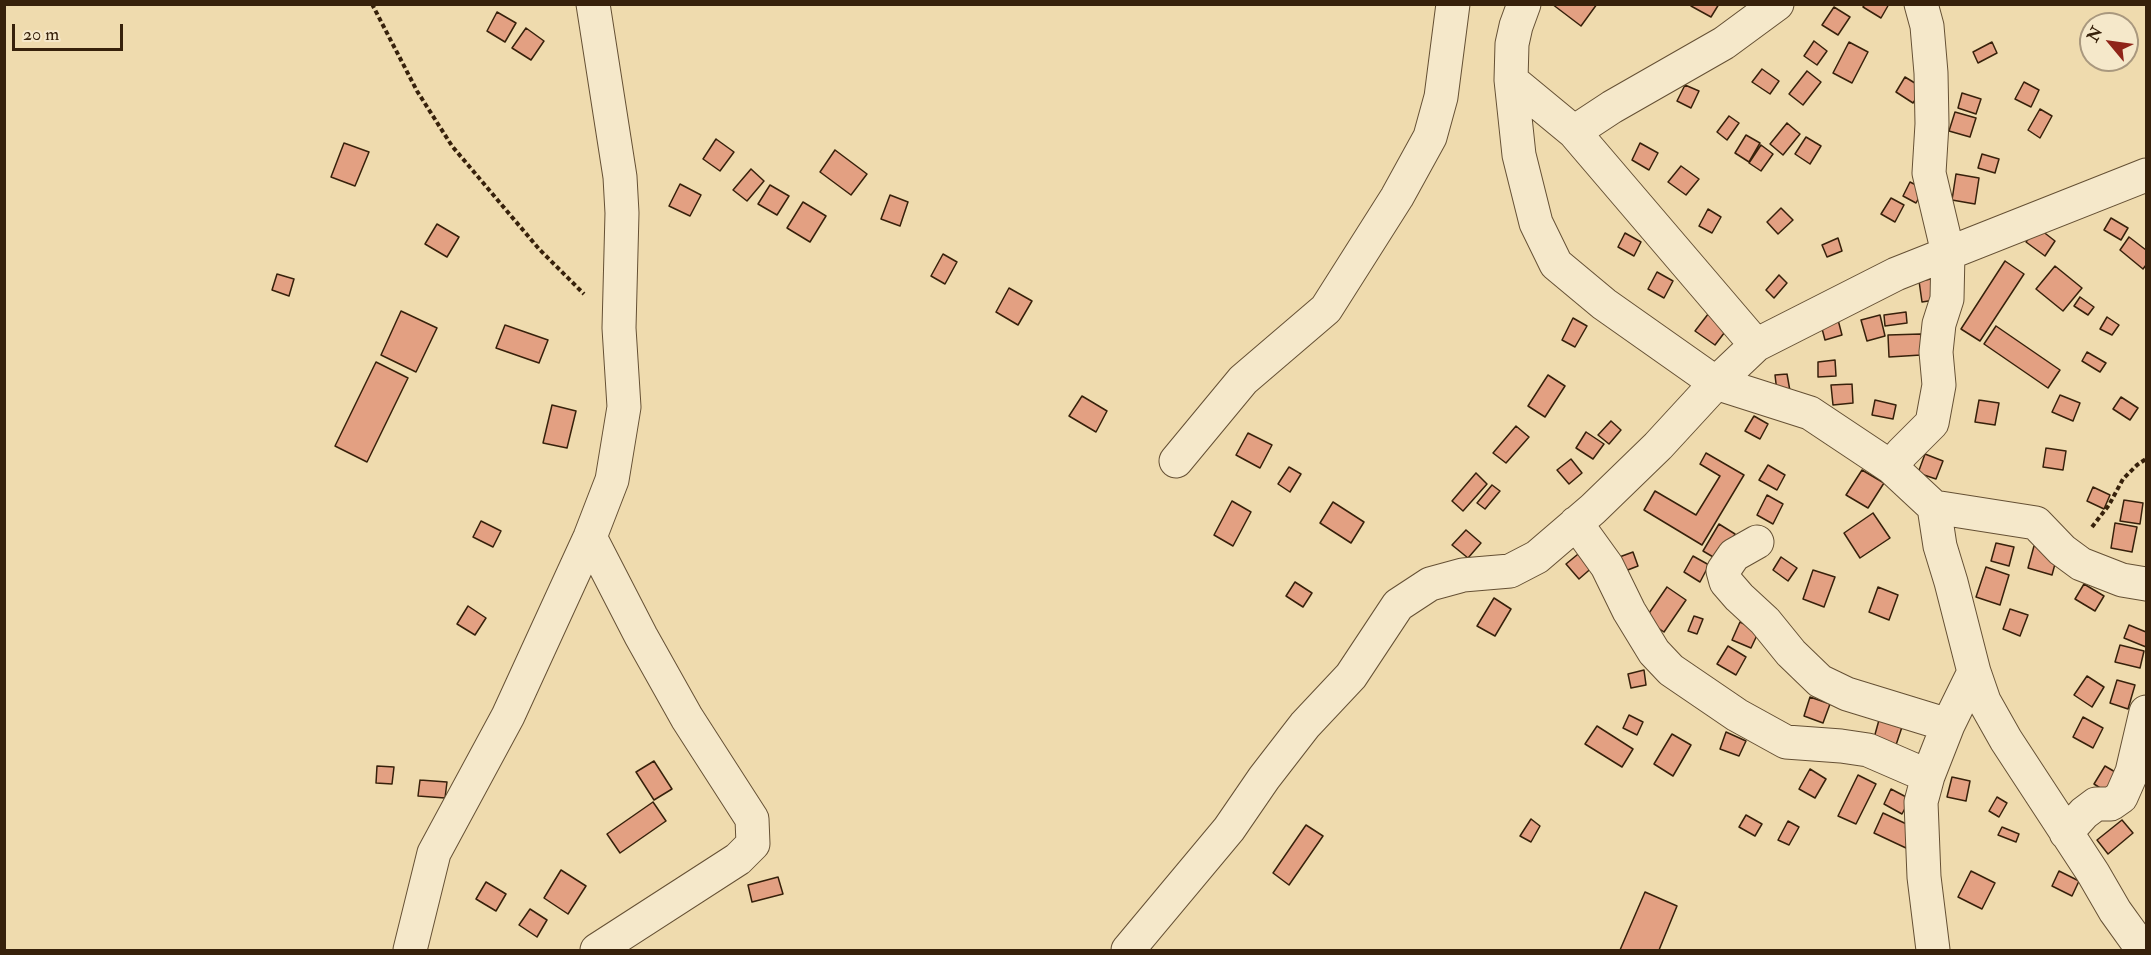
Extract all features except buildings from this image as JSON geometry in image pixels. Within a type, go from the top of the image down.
[{"type":"street","points":[[410,951],[434,853],[508,716],[590,537],[612,480],[624,407],[619,328],[622,213],[620,177],[593,4]]},
{"type":"street","points":[[1176,461],[1243,380],[1326,309],[1396,197],[1430,137],[1433,127],[1441,97],[1453,4]]},
{"type":"street","points":[[1524,4],[1512,44],[1511,80],[1519,155],[1536,223],[1556,264],[1604,304],[1716,383],[1810,413],[1891,467],[1934,507],[2036,523],[2062,550],[2081,564],[2122,580],[2146,584]]},
{"type":"street","points":[[1574,132],[1612,107],[1724,43],[1777,4]]},
{"type":"street","points":[[1891,467],[1932,423],[1939,385],[1936,352],[1939,324],[1947,299],[1948,253],[1929,173],[1932,124],[1931,73],[1927,26],[1921,4]]},
{"type":"street","points":[[1511,80],[1574,132],[1756,345]]},
{"type":"street","points":[[1128,951],[1229,828],[1305,725],[1351,676],[1398,605],[1430,584],[1462,575],[1510,571],[1538,556],[1593,509],[1756,345],[1896,274],[2146,175]]},
{"type":"street","points":[[1934,507],[1940,546],[1984,701],[2006,740],[2143,951]]},
{"type":"street","points":[[1576,523],[1607,566],[1629,611],[1653,652],[1671,670],[1737,716],[1786,741],[1868,750],[1928,776]]},
{"type":"street","points":[[590,537],[641,636],[687,718],[752,819],[753,843],[738,859],[597,951]]},
{"type":"street","points":[[1757,542],[1734,555],[1723,571],[1726,582],[1765,621],[1805,667],[1820,681],[1847,694],[1948,725]]},
{"type":"street","points":[[1934,951],[1924,877],[1921,802],[1928,776],[1948,725],[1974,672]]},
{"type":"street","points":[[2066,833],[2084,813],[2096,804],[2110,804],[2121,797],[2132,772],[2146,712]]},
{"type":"path","points":[[372,4],[417,91],[452,146],[539,249],[619,328]]},
{"type":"path","points":[[2062,550],[2096,524],[2123,479],[2146,459]]}]
